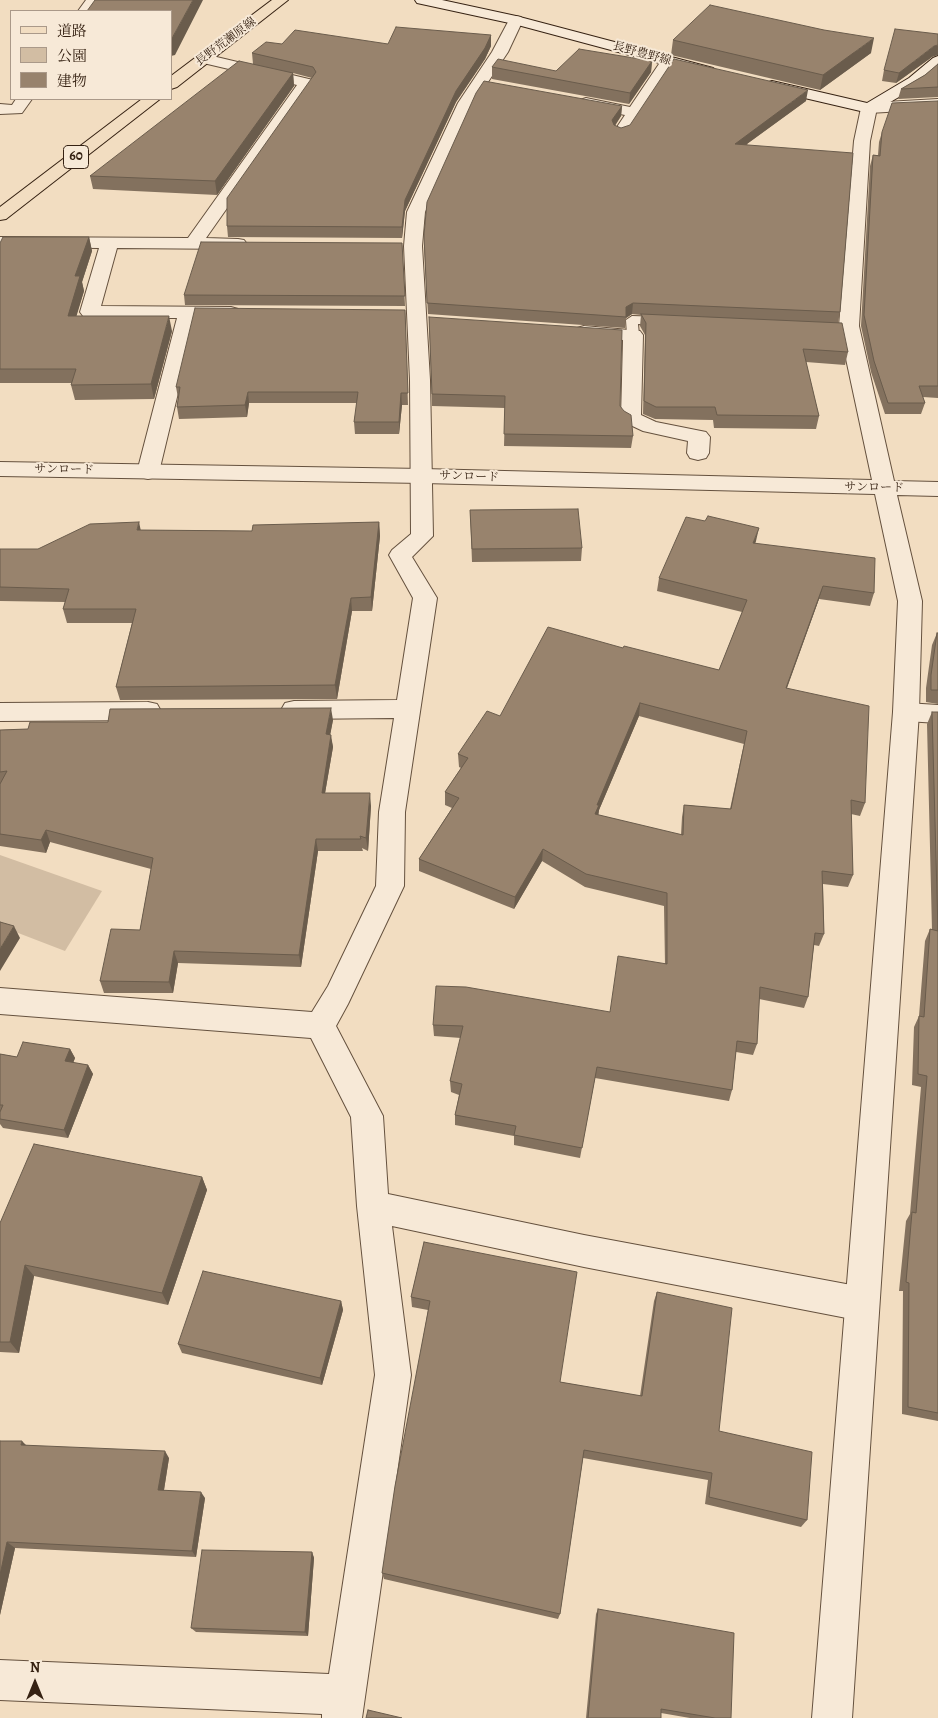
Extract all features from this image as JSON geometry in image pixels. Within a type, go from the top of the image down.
[{"type":"main road","name":"長野荒瀬原線","points":[[172,83],[281,0]]},
{"type":"main road","name":"60","points":[[0,215],[151,100]]},
{"type":"street","name":"長野豊野線","points":[[429,0],[516,20],[724,75]]},
{"type":"street","points":[[320,1026],[338,995],[390,886],[392,812],[425,598],[400,556],[422,536],[423,476],[418,318],[413,246],[416,212],[466,103],[500,52],[516,20]]},
{"type":"street","points":[[193,244],[306,84],[204,59]]},
{"type":"street","points":[[622,132],[668,61]]},
{"type":"street","points":[[832,1718],[906,712],[910,601],[844,330],[862,141],[869,108],[915,81],[938,61]]},
{"type":"street","points":[[753,82],[869,108],[938,104]]},
{"type":"street","points":[[479,83],[498,87]]},
{"type":"street","points":[[0,109],[16,110],[23,100]]},
{"type":"street","points":[[566,100],[634,112]]},
{"type":"street","points":[[0,242],[250,244]]},
{"type":"street","points":[[110,243],[90,312],[245,313]]},
{"type":"street","points":[[394,246],[413,246]]},
{"type":"street","points":[[148,472],[188,313]]},
{"type":"street","points":[[565,330],[634,335],[631,418],[650,427],[699,437],[698,453]]},
{"type":"street","name":"サンロード","points":[[0,469],[423,476],[938,490]]},
{"type":"street","points":[[268,710],[408,709]]},
{"type":"street","points":[[0,712],[169,711]]},
{"type":"street","points":[[906,712],[938,714]]},
{"type":"street","points":[[0,1001],[320,1026]]},
{"type":"street","points":[[0,1680],[344,1706],[393,1375],[374,1206],[367,1116],[320,1026]]},
{"type":"street","points":[[374,1206],[584,1251],[862,1304]]},
{"type":"lane","points":[[634,335],[632,320],[681,322]]},
{"type":"green space","points":[[0,855],[102,891],[65,951],[0,926]]},
{"type":"building","points":[[95,0],[193,0],[172,38],[172,10],[88,10]]},
{"type":"building","points":[[710,5],[824,30],[874,38],[823,75],[673,40]]},
{"type":"building","points":[[396,27],[491,35],[485,48],[456,91],[405,200],[402,227],[227,226],[227,198],[316,72],[313,67],[252,53],[266,42],[282,44],[295,30],[388,44]]},
{"type":"building","points":[[895,29],[938,34],[938,45],[934,46],[899,73],[884,70]]},
{"type":"building","points":[[579,49],[652,61],[630,93],[492,67],[498,59],[556,71]]},
{"type":"building","points":[[674,59],[808,90],[735,144],[853,153],[840,312],[633,303],[626,307],[626,317],[427,303],[424,235],[427,202],[476,93],[484,81],[622,106],[612,120],[614,125],[621,128],[630,125]]},
{"type":"building","points":[[239,61],[293,73],[215,181],[90,176]]},
{"type":"building","points":[[938,64],[938,87],[901,89],[925,75]]},
{"type":"building","points":[[938,101],[938,386],[919,386],[925,403],[888,403],[874,361],[864,315],[873,155],[880,156],[882,132],[892,103]]},
{"type":"building","points":[[3,237],[89,237],[75,276],[80,276],[68,316],[169,316],[151,384],[71,385],[76,369],[0,369],[0,243]]},
{"type":"building","points":[[201,242],[402,243],[405,296],[184,295]]},
{"type":"building","points":[[195,308],[405,310],[408,393],[401,393],[399,422],[354,422],[358,392],[248,392],[245,405],[177,407],[180,387],[176,387]]},
{"type":"building","points":[[641,314],[842,323],[848,352],[803,349],[819,416],[717,415],[715,407],[656,407],[644,401],[646,323]]},
{"type":"building","points":[[429,317],[622,330],[620,406],[631,415],[633,436],[504,434],[505,396],[432,394]]},
{"type":"building","points":[[578,509],[582,548],[472,549],[470,510]]},
{"type":"building","points":[[708,516],[759,528],[753,543],[875,558],[874,593],[823,586],[786,688],[869,706],[865,803],[851,800],[853,875],[822,871],[824,934],[815,933],[808,997],[760,987],[757,1044],[737,1041],[732,1090],[597,1067],[582,1148],[514,1135],[516,1126],[455,1115],[462,1084],[450,1081],[463,1026],[433,1025],[436,986],[466,987],[610,1012],[618,956],[667,964],[667,893],[586,874],[543,849],[515,897],[419,859],[459,798],[445,792],[468,758],[458,754],[487,711],[500,716],[548,627],[623,648],[624,646],[719,670],[747,600],[659,578],[686,517],[705,521]],"holes":[[[640,703],[747,731],[731,809],[684,805],[683,835],[595,814],[599,805],[597,805]]]},
{"type":"building","points":[[139,522],[137,530],[252,531],[253,525],[379,522],[371,597],[351,598],[335,685],[116,687],[136,609],[63,609],[69,589],[0,587],[0,549],[38,549],[90,524]]},
{"type":"building","points":[[937,633],[938,690],[931,690],[931,675]]},
{"type":"building","points":[[331,708],[326,734],[331,735],[322,793],[370,793],[366,838],[360,836],[361,839],[316,839],[299,955],[174,951],[169,982],[100,981],[111,929],[140,930],[153,858],[46,830],[41,840],[0,834],[0,784],[7,771],[0,772],[0,730],[28,729],[30,722],[108,722],[110,709]]},
{"type":"building","points":[[932,712],[938,712],[938,931]]},
{"type":"building","points":[[0,922],[14,926],[0,949]]},
{"type":"building","points":[[930,929],[938,931],[938,1413],[908,1407],[909,1283],[906,1282],[912,1212],[916,1213],[927,1076],[918,1074],[919,1016],[924,1017]]},
{"type":"building","points":[[23,1042],[70,1049],[65,1061],[88,1065],[64,1130],[0,1119],[3,1105],[0,1105],[0,1054],[17,1057]]},
{"type":"building","points":[[34,1144],[202,1177],[162,1293],[25,1265],[10,1342],[0,1342],[0,1223]]},
{"type":"building","points":[[424,1242],[577,1272],[560,1382],[642,1396],[657,1292],[732,1308],[719,1431],[812,1452],[807,1520],[709,1497],[712,1473],[584,1450],[560,1614],[382,1573],[395,1486],[430,1301],[411,1297]]},
{"type":"building","points":[[203,1271],[341,1301],[320,1378],[178,1344]]},
{"type":"building","points":[[0,1441],[22,1441],[21,1445],[165,1451],[158,1490],[201,1492],[192,1551],[7,1542],[0,1575]]},
{"type":"building","points":[[202,1550],[312,1552],[305,1632],[191,1628]]},
{"type":"building","points":[[598,1609],[734,1633],[731,1718],[715,1718],[661,1709],[661,1718],[588,1718]]},
{"type":"building","points":[[368,1710],[402,1718],[366,1718]]}]
